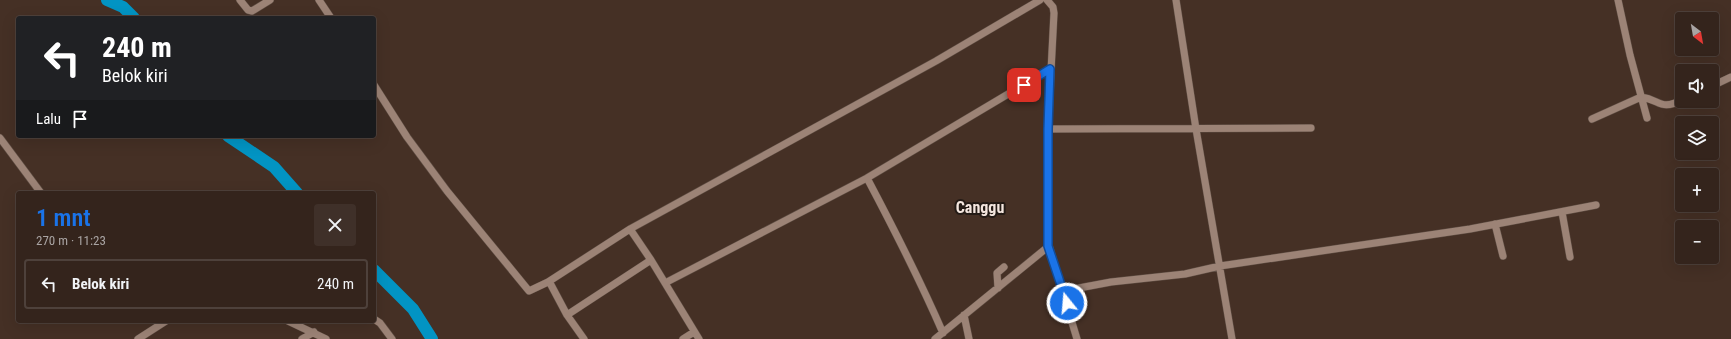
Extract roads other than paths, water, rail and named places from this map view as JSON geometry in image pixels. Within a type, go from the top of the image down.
[{"type":"street","points":[[240,0],[248,10],[252,11],[270,0]]},
{"type":"street","points":[[319,0],[330,16]]},
{"type":"street","points":[[376,88],[407,137],[443,185],[525,288],[530,291],[548,282],[630,229],[936,61],[1040,0]]},
{"type":"street","points":[[1047,0],[1053,7],[1054,13],[1048,129],[1048,246],[1077,339]]},
{"type":"street","points":[[1176,0],[1196,129],[1232,339]]},
{"type":"street","points":[[1620,1],[1647,118]]},
{"type":"street","points":[[665,283],[867,178],[1050,69]]},
{"type":"street","points":[[1719,83],[1731,77]]},
{"type":"street","points":[[1592,119],[1641,96],[1665,106],[1675,103]]},
{"type":"street","points":[[1048,129],[1311,128]]},
{"type":"street","points":[[0,138],[40,191]]},
{"type":"street","points":[[867,178],[904,248],[943,333]]},
{"type":"street","points":[[1063,291],[1111,282],[1185,274],[1220,266],[1495,224],[1596,205]]},
{"type":"street","points":[[1562,212],[1570,257]]},
{"type":"street","points":[[1495,224],[1502,256]]},
{"type":"street","points":[[630,229],[652,260],[699,339]]},
{"type":"street","points":[[935,339],[1048,246]]},
{"type":"street","points":[[567,315],[652,260]]},
{"type":"street","points":[[998,288],[997,273],[1004,267]]},
{"type":"street","points":[[548,282],[551,284],[567,315],[584,339]]},
{"type":"street","points":[[964,315],[969,339]]},
{"type":"street","points":[[376,321],[392,339]]},
{"type":"street","points":[[138,339],[163,323]]},
{"type":"street","points":[[293,323],[326,339]]},
{"type":"street","points":[[302,339],[314,332]]},
{"type":"street","points":[[683,339],[694,332]]},
{"type":"waterway","points":[[107,0],[123,7],[132,16]]},
{"type":"waterway","points":[[231,138],[274,167],[295,191]]},
{"type":"waterway","points":[[376,272],[413,309],[432,339]]},
{"type":"district","name":"Canggu","points":[[980,207]]}]
